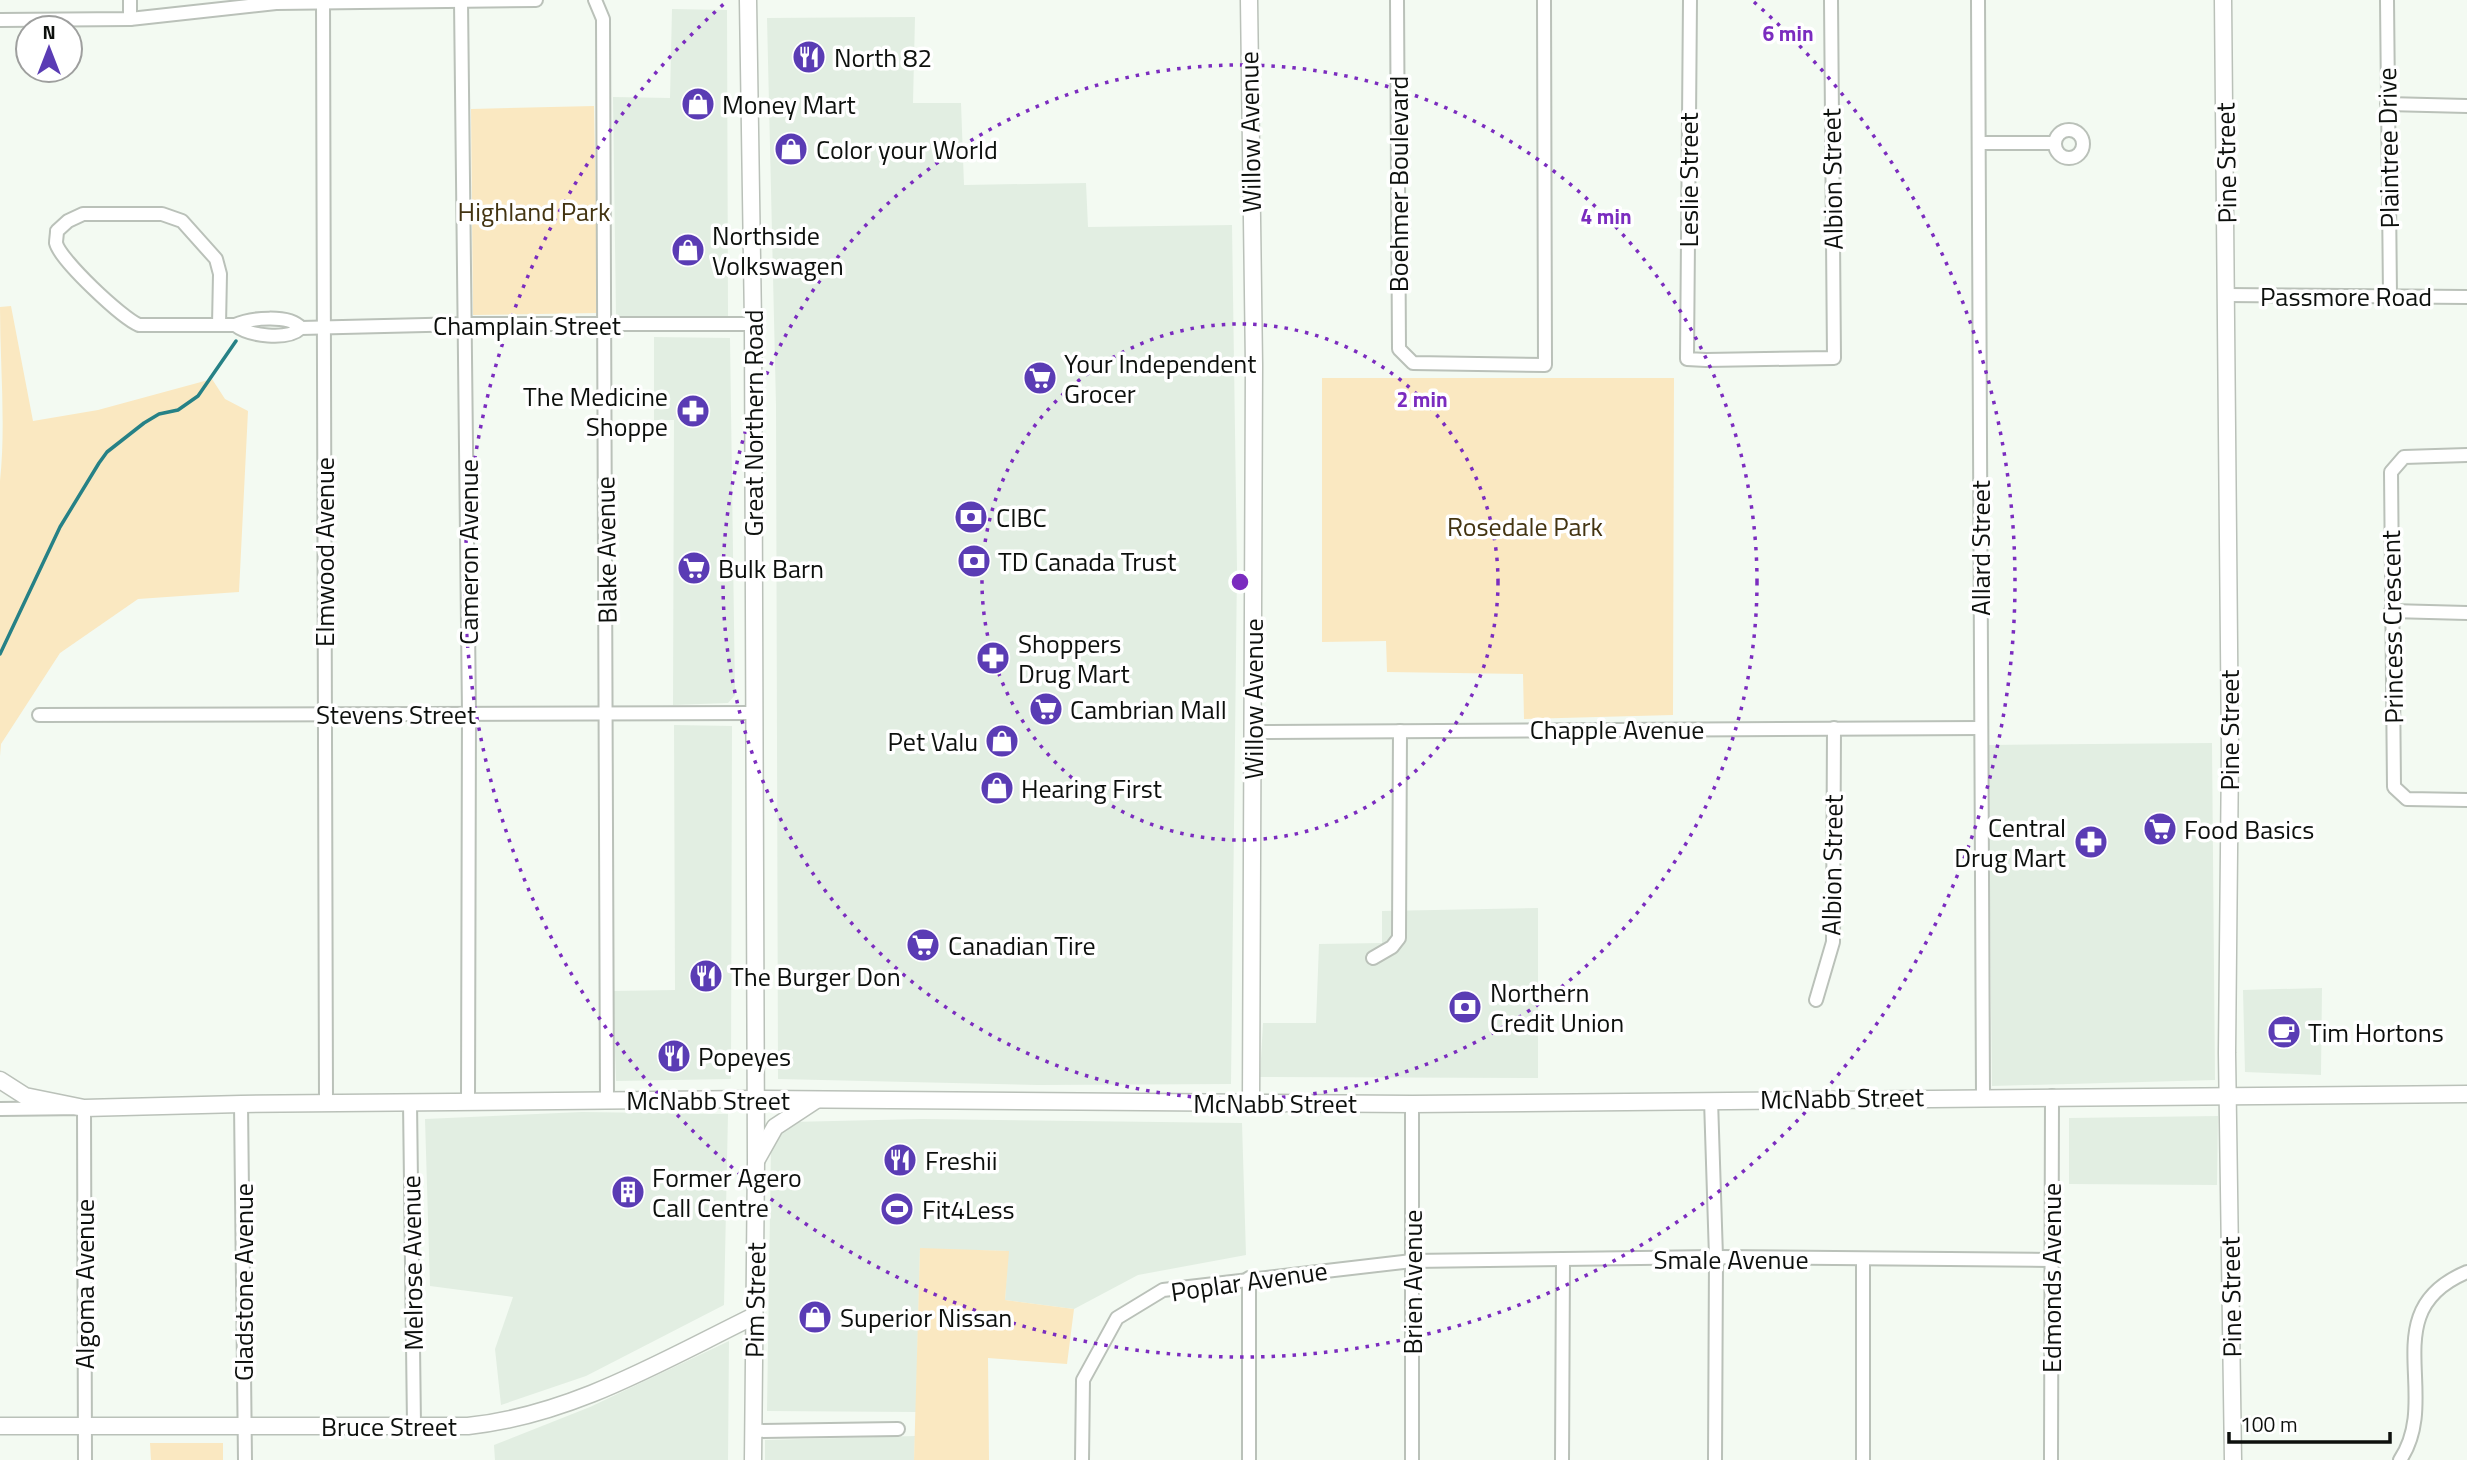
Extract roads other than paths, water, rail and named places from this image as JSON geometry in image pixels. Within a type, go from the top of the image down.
[{"type":"main road","name":"Great Northern Road","points":[[748,0],[753,324],[754,1099]]},
{"type":"main road","name":"Willow Avenue","points":[[1249,0],[1254,365],[1251,1104]]},
{"type":"main road","name":"Pine Street","points":[[2223,0],[2233,1460]]},
{"type":"main road","name":"McNabb Street","points":[[0,1080],[25,1096],[84,1108],[754,1099],[1412,1104],[1983,1096],[2467,1094]]},
{"type":"main road","name":"Pim Street","points":[[753,1460],[756,1161],[754,1099]]},
{"type":"main road","points":[[756,1161],[775,1127],[817,1100]]},
{"type":"main road","name":"Bruce Street","points":[[0,1426],[468,1426],[508,1422],[546,1412],[593,1394],[754,1316]]},
{"type":"street","points":[[130,0],[130,19]]},
{"type":"street","points":[[0,20],[130,19],[276,3],[536,0]]},
{"type":"street","name":"Blake Avenue","points":[[595,0],[603,19],[607,1101]]},
{"type":"street","name":"Boehmer Boulevard","points":[[1397,0],[1399,349],[1413,363],[1545,365],[1544,0]]},
{"type":"street","name":"Leslie Street","points":[[1690,0],[1687,359],[1834,358]]},
{"type":"street","name":"Albion Street","points":[[1831,0],[1834,358]]},
{"type":"street","name":"Allard Street","points":[[1978,0],[1983,1096]]},
{"type":"street","name":"Plaintree Drive","points":[[2387,0],[2390,296]]},
{"type":"street","name":"Cameron Avenue","points":[[461,1],[467,324],[468,1102]]},
{"type":"street","name":"Elmwood Avenue","points":[[323,2],[326,1104]]},
{"type":"street","points":[[2388,104],[2467,106]]},
{"type":"street","points":[[1979,143],[2054,143]]},
{"type":"street","name":"Champlain Street","points":[[219,325],[220,274],[216,259],[182,221],[162,214],[83,215],[68,221],[57,231],[56,244],[76,271],[127,320],[139,325],[219,325],[235,325],[246,320],[291,321],[302,328],[467,324],[753,324]]},
{"type":"street","name":"Passmore Road","points":[[2226,295],[2467,297]]},
{"type":"street","name":"Princess Crescent","points":[[2467,455],[2404,457],[2390,472],[2394,788],[2407,799],[2467,800]]},
{"type":"street","points":[[2391,611],[2467,613]]},
{"type":"street","name":"Stevens Street","points":[[39,715],[754,713]]},
{"type":"street","name":"Albion Street","points":[[1816,1000],[1833,942],[1834,728]]},
{"type":"street","name":"Chapple Avenue","points":[[1253,732],[1981,728]]},
{"type":"street","points":[[1373,958],[1392,947],[1399,938],[1399,731]]},
{"type":"street","name":"Edmonds Avenue","points":[[2051,1460],[2052,1096]]},
{"type":"street","points":[[1711,1100],[1716,1257],[1715,1460]]},
{"type":"street","name":"Melrose Avenue","points":[[410,1102],[414,1424]]},
{"type":"street","name":"Gladstone Avenue","points":[[241,1104],[245,1460]]},
{"type":"street","name":"Brien Avenue","points":[[1412,1104],[1412,1460]]},
{"type":"street","name":"McNabb Street","points":[[0,1109],[84,1108]]},
{"type":"street","name":"Algoma Avenue","points":[[84,1108],[85,1460]]},
{"type":"street","name":"Smale Avenue","points":[[1412,1261],[1716,1257],[2050,1260]]},
{"type":"street","points":[[1863,1260],[1863,1460]]},
{"type":"street","name":"Poplar Avenue","points":[[1082,1460],[1083,1380],[1117,1318],[1163,1290],[1412,1261]]},
{"type":"street","points":[[1562,1460],[1563,1261]]},
{"type":"street","points":[[2400,1460],[2409,1445],[2415,1416],[2414,1340],[2420,1310],[2437,1290],[2467,1272]]},
{"type":"street","points":[[1249,1278],[1249,1460]]},
{"type":"street","points":[[753,1431],[898,1429]]},
{"type":"waterway","points":[[0,654],[60,527],[107,452],[144,423],[159,414],[178,410],[198,396],[236,341]]},
{"type":"place","name":"North 82","points":[[809,57]]},
{"type":"place","name":"Money Mart","points":[[698,104]]},
{"type":"place","name":"Color your World","points":[[791,149]]},
{"type":"place","name":"Northside Volkswagen","points":[[688,250]]},
{"type":"place","name":"Your Independent Grocer","points":[[1040,378]]},
{"type":"place","name":"The Medicine Shoppe","points":[[693,411]]},
{"type":"place","name":"CIBC","points":[[971,517]]},
{"type":"place","name":"TD Canada Trust","points":[[974,561]]},
{"type":"place","name":"Bulk Barn","points":[[694,568]]},
{"type":"place","name":"Shoppers Drug Mart","points":[[993,658]]},
{"type":"place","name":"Cambrian Mall","points":[[1046,709]]},
{"type":"place","name":"Pet Valu","points":[[1002,741]]},
{"type":"place","name":"Hearing First","points":[[997,788]]},
{"type":"place","name":"Food Basics","points":[[2160,829]]},
{"type":"place","name":"Central Drug Mart","points":[[2091,842]]},
{"type":"place","name":"Canadian Tire","points":[[923,945]]},
{"type":"place","name":"The Burger Don","points":[[706,976]]},
{"type":"place","name":"Northern Credit Union","points":[[1465,1007]]},
{"type":"place","name":"Tim Hortons","points":[[2284,1032]]},
{"type":"place","name":"Popeyes","points":[[674,1056]]},
{"type":"place","name":"Freshii","points":[[900,1160]]},
{"type":"place","name":"Former Agero Call Centre","points":[[628,1192]]},
{"type":"place","name":"Fit4Less","points":[[897,1209]]},
{"type":"place","name":"Superior Nissan","points":[[815,1317]]},
{"type":"park label","name":"Highland Park","points":[[534,211]]},
{"type":"park label","name":"Rosedale Park","points":[[1525,526]]}]
